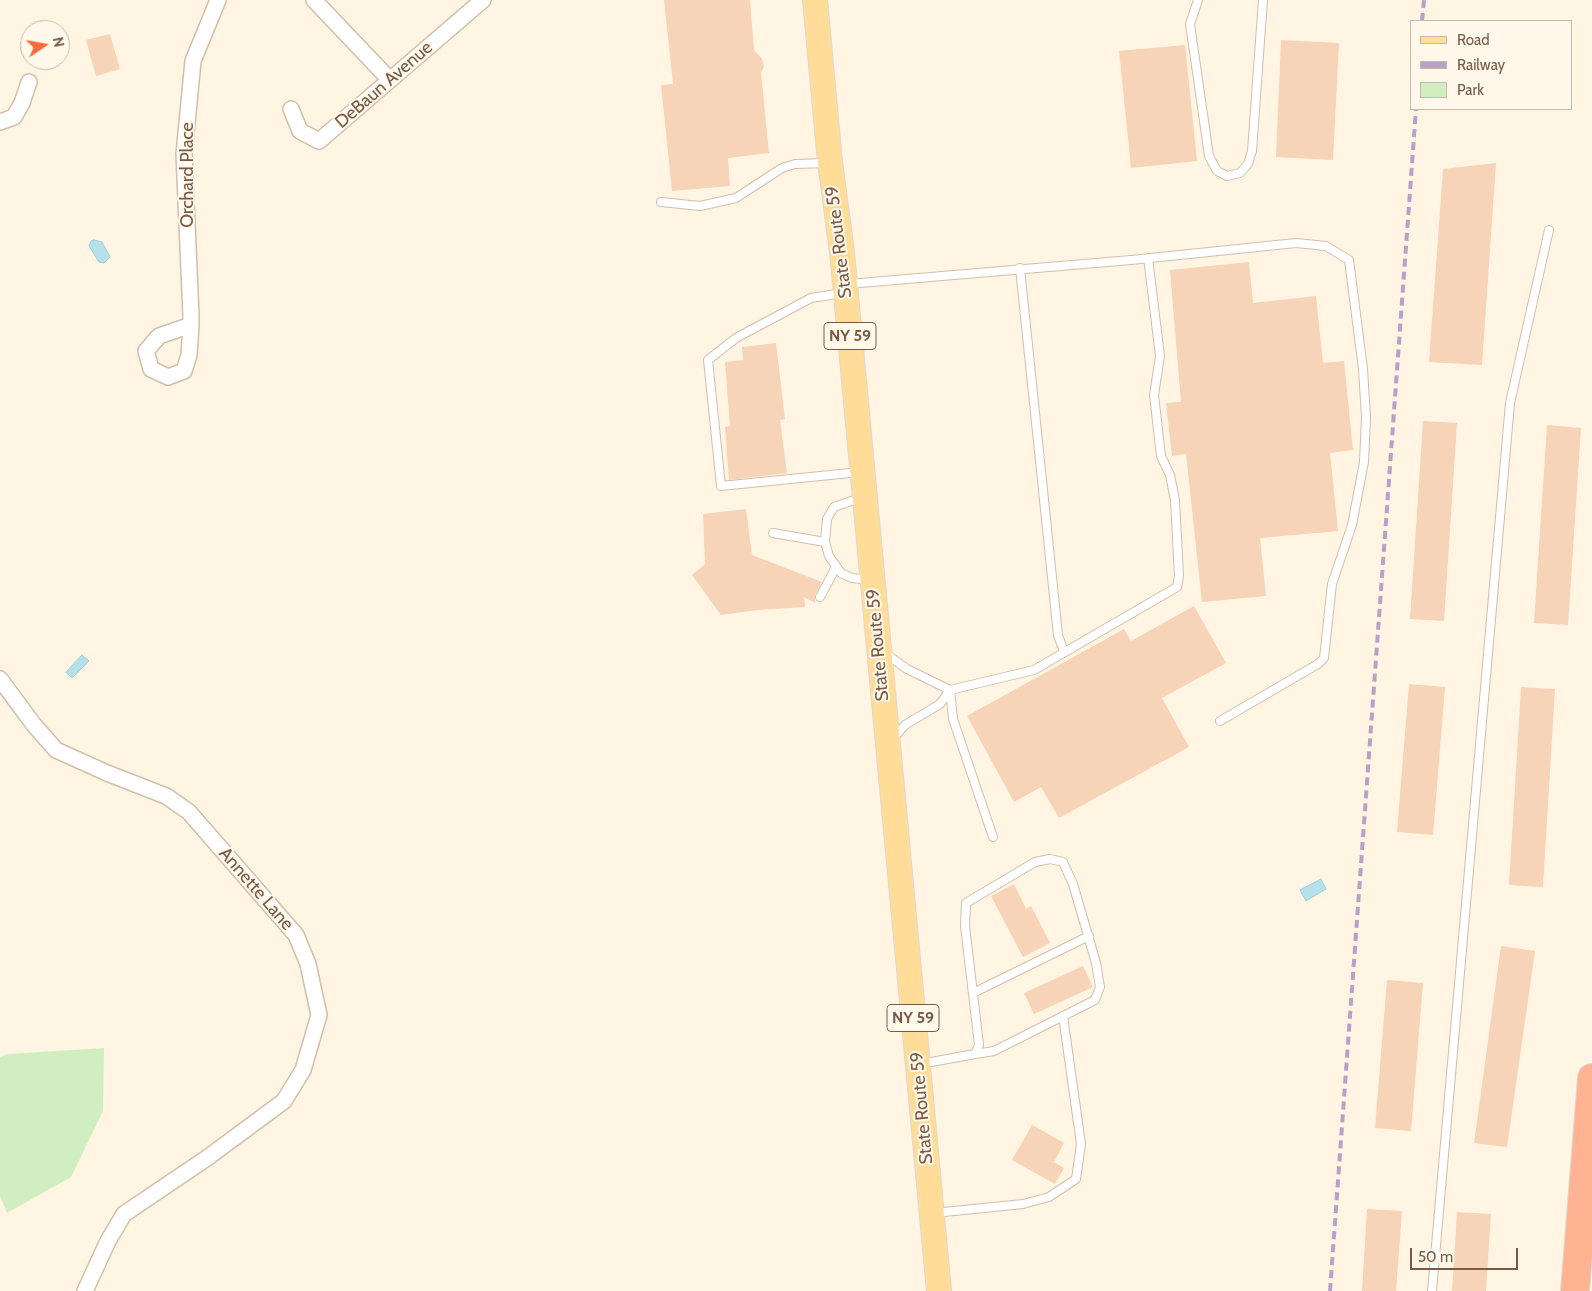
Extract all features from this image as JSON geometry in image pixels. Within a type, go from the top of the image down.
[{"type":"highway","points":[[1575,1291],[1592,1078]]},
{"type":"main road","name":"State Route 59","points":[[815,0],[830,162],[845,289],[939,1291]]},
{"type":"street","name":"Orchard Place","points":[[191,325],[184,154],[193,61],[218,0]]},
{"type":"street","points":[[314,0],[390,80]]},
{"type":"street","name":"DeBaun Avenue","points":[[291,109],[300,131],[320,140],[483,0]]},
{"type":"street","points":[[0,122],[14,117],[22,103],[29,82]]},
{"type":"street","name":"Annette Lane","points":[[0,679],[34,725],[56,750],[106,773],[166,796],[189,812],[296,936],[308,964],[319,1015],[303,1070],[284,1101],[207,1158],[124,1214],[108,1241],[85,1291]]},
{"type":"lane","points":[[1198,0],[1190,24],[1209,156],[1217,170],[1226,176],[1240,173],[1248,164],[1252,151],[1262,0]]},
{"type":"lane","points":[[661,202],[700,206],[736,198],[782,168],[794,164],[830,162]]},
{"type":"lane","points":[[1432,1291],[1510,402],[1549,230]]},
{"type":"lane","points":[[862,472],[721,486],[708,360],[736,338],[811,298],[845,289],[1020,268],[1148,258],[1296,243],[1326,246],[1349,260],[1363,369],[1366,417],[1364,462],[1352,526],[1332,584],[1324,658],[1318,664],[1220,721]]},
{"type":"lane","points":[[879,649],[908,669],[950,690],[1034,670],[1176,587],[1179,576],[1175,500],[1170,475],[1161,456],[1154,395],[1160,356],[1148,258]]},
{"type":"lane","points":[[1020,268],[1058,635],[1064,652]]},
{"type":"lane","points":[[864,496],[834,507],[827,519],[826,542],[829,556],[841,573],[852,578],[872,580]]},
{"type":"lane","points":[[773,533],[826,542]]},
{"type":"lane","points":[[820,598],[836,567]]},
{"type":"lane","points":[[888,745],[905,725],[918,715],[940,704],[950,690]]},
{"type":"lane","points":[[950,690],[953,719],[993,838]]},
{"type":"lane","points":[[918,1064],[994,1051],[1095,1000],[1100,987],[1089,936],[1073,884],[1063,862],[1050,859],[1035,862],[966,902],[965,926],[979,1045],[975,1054]]},
{"type":"lane","points":[[973,993],[1089,936]]},
{"type":"lane","points":[[932,1213],[1023,1204],[1049,1197],[1076,1179],[1081,1144],[1063,1016]]},
{"type":"green space","points":[[104,1048],[103,1111],[71,1177],[7,1213],[0,1196],[0,1057],[7,1054]]},
{"type":"water","points":[[91,241],[102,242],[110,257],[104,263],[99,262],[89,246]]},
{"type":"water","points":[[82,655],[89,661],[72,678],[66,672]]},
{"type":"water","points":[[1321,879],[1326,889],[1306,901],[1300,890]]},
{"type":"building","points":[[664,0],[750,0],[754,50],[762,59],[764,66],[761,73],[769,153],[728,158],[730,186],[672,191],[661,85],[673,84]]},
{"type":"building","points":[[110,34],[120,69],[96,76],[86,40]]},
{"type":"building","points":[[1281,40],[1339,43],[1333,160],[1276,157]]},
{"type":"building","points":[[1185,45],[1197,161],[1131,168],[1119,51]]},
{"type":"building","points":[[1496,163],[1482,365],[1429,362],[1443,169]]},
{"type":"building","points":[[1249,262],[1253,303],[1316,296],[1323,363],[1344,361],[1353,450],[1330,453],[1338,531],[1260,538],[1266,596],[1202,602],[1186,454],[1172,456],[1166,403],[1181,402],[1170,270]]},
{"type":"building","points":[[776,343],[785,419],[780,420],[787,473],[729,480],[725,427],[730,426],[725,362],[743,360],[742,347]]},
{"type":"building","points":[[1423,421],[1457,423],[1444,621],[1410,619]]},
{"type":"building","points":[[1547,425],[1581,428],[1568,625],[1534,623]]},
{"type":"building","points":[[746,509],[752,555],[822,582],[815,595],[815,603],[804,597],[805,607],[721,615],[692,575],[705,564],[703,514]]},
{"type":"building","points":[[1194,606],[1226,663],[1162,698],[1189,747],[1059,818],[1041,787],[1014,802],[967,716],[1124,629],[1131,641]]},
{"type":"building","points":[[1409,684],[1445,687],[1433,835],[1397,832]]},
{"type":"building","points":[[1521,687],[1555,689],[1543,887],[1509,885]]},
{"type":"building","points":[[1014,884],[1026,909],[1031,906],[1050,943],[1023,957],[991,896]]},
{"type":"building","points":[[1501,946],[1535,951],[1507,1147],[1474,1143]]},
{"type":"building","points":[[1083,966],[1093,987],[1034,1014],[1024,993]]},
{"type":"building","points":[[1387,980],[1423,983],[1411,1131],[1375,1128]]},
{"type":"building","points":[[1032,1125],[1064,1143],[1054,1162],[1064,1168],[1055,1184],[1012,1160]]},
{"type":"building","points":[[1367,1209],[1402,1211],[1396,1291],[1362,1291]]},
{"type":"building","points":[[1457,1212],[1491,1214],[1486,1291],[1452,1291]]},
{"type":"railway","points":[[1422,20],[1424,0]]},
{"type":"railway","points":[[1330,1291],[1416,110]]}]
